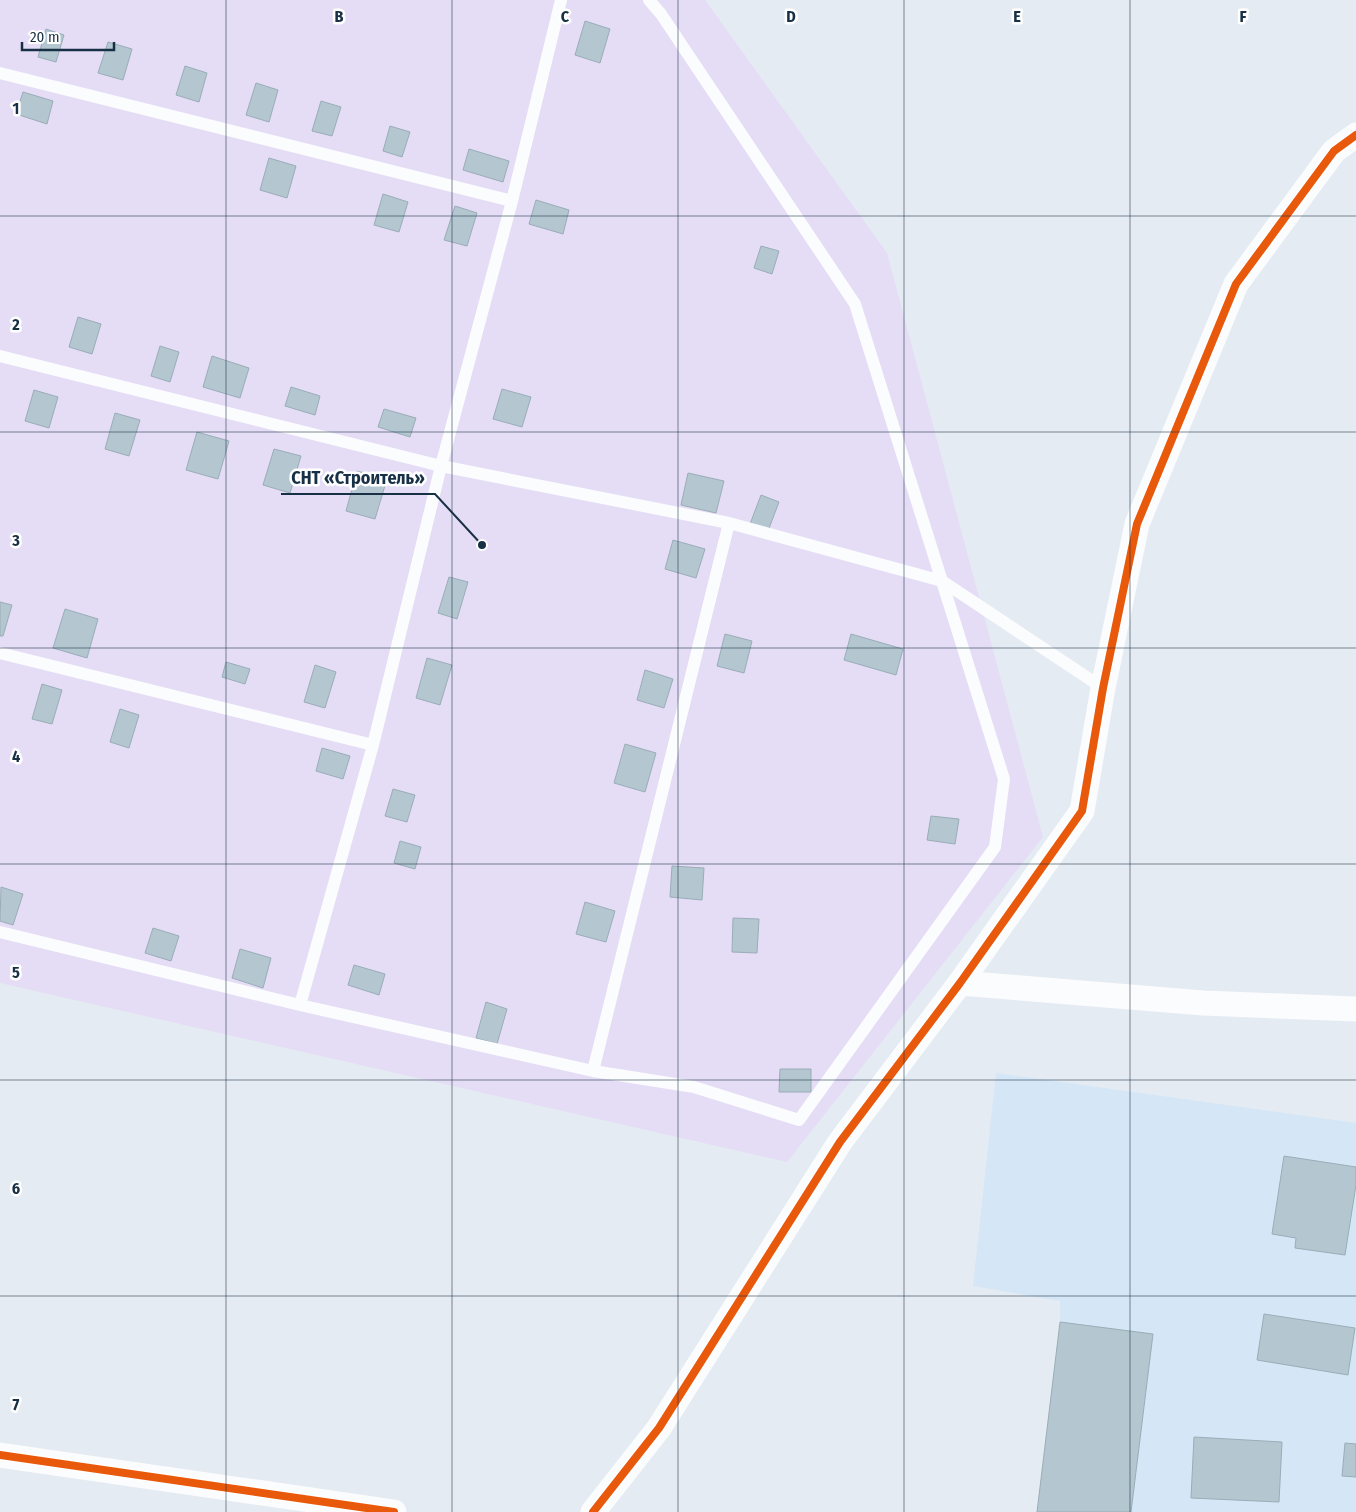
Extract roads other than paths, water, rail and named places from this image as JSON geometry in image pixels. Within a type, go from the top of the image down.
[{"type":"street","points":[[593,1512],[660,1428],[840,1142],[960,983],[1082,811],[1103,688],[1137,524],[1236,284],[1334,151],[1356,135]]},
{"type":"street","points":[[960,983],[1203,1003],[1356,1009]]},
{"type":"street","points":[[0,1455],[394,1512]]},
{"type":"lane","points":[[300,1005],[373,745],[441,466],[512,200],[561,0]]},
{"type":"lane","points":[[0,932],[300,1005],[593,1072],[694,1087],[799,1120],[995,848],[1004,779],[855,304],[661,14],[649,0]]},
{"type":"lane","points":[[661,14],[662,0]]},
{"type":"lane","points":[[0,73],[512,200]]},
{"type":"lane","points":[[0,356],[441,466],[729,523],[942,581],[1103,688]]},
{"type":"lane","points":[[593,1072],[729,523]]},
{"type":"lane","points":[[0,653],[373,745]]},
{"type":"place","name":"СНТ «Строитель»","points":[[482,545]]}]
